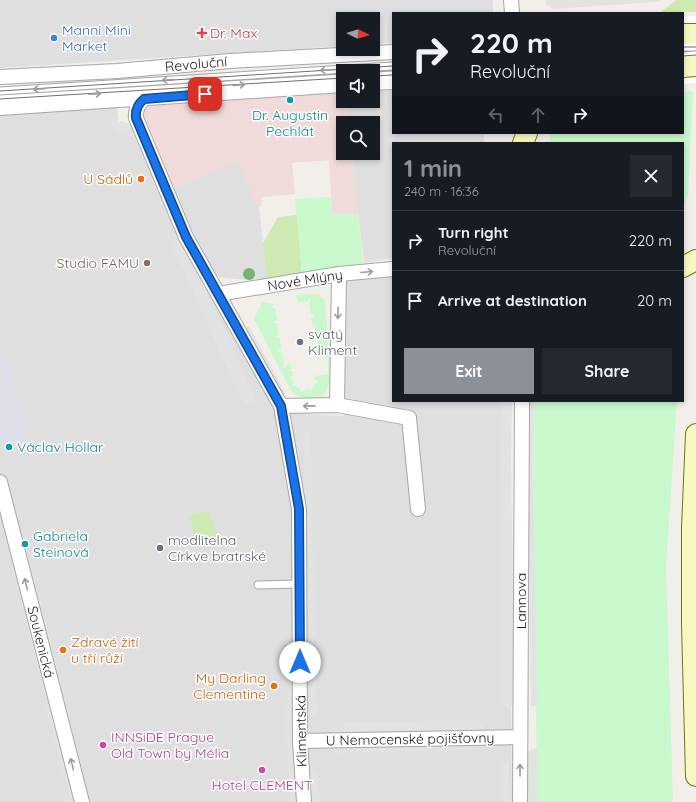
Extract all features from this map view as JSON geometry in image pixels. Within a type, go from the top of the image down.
[{"type":"street","points":[[511,0],[512,12]]},
{"type":"street","points":[[684,34],[696,34]]},
{"type":"street","name":"Revoluční","points":[[0,77],[117,71],[230,61],[392,52]]},
{"type":"street","points":[[684,67],[696,66]]},
{"type":"street","points":[[380,83],[392,82]]},
{"type":"street","points":[[0,108],[336,85]]},
{"type":"street","name":"Klimentská","points":[[144,99],[138,106],[135,113],[136,118],[186,237],[281,406],[299,509],[300,741],[304,802]]},
{"type":"street","points":[[684,250],[696,255]]},
{"type":"street","points":[[684,266],[696,260]]},
{"type":"street","name":"Nové Mlýny","points":[[218,294],[339,274],[392,270]]},
{"type":"street","points":[[337,405],[339,274]]},
{"type":"street","name":"Lannova","points":[[520,802],[522,402]]},
{"type":"street","points":[[281,406],[337,405],[410,418],[418,509]]},
{"type":"street","points":[[696,434],[692,528],[692,624],[696,776]]},
{"type":"street","name":"Soukenická","points":[[0,482],[82,802]]},
{"type":"street","name":"U Nemocenské pojišťovny","points":[[300,741],[520,737]]},
{"type":"lane","points":[[684,48],[696,47]]},
{"type":"lane","points":[[684,56],[696,55]]},
{"type":"lane","points":[[0,91],[392,66]]},
{"type":"lane","points":[[380,76],[392,75]]},
{"type":"lane","points":[[0,99],[336,78]]},
{"type":"lane","points":[[258,585],[299,584]]},
{"type":"shaded area","points":[[0,0],[493,0],[493,12],[392,12],[392,43],[380,44],[380,12],[336,12],[336,46],[0,68]]},
{"type":"shaded area","points":[[546,0],[661,0],[655,2],[553,9],[546,4]]},
{"type":"shaded area","points":[[336,89],[336,108],[347,108],[347,116],[336,116],[336,160],[352,160],[358,213],[332,215],[329,160],[292,163],[295,194],[261,197],[262,206],[258,206],[237,160],[173,189],[143,122],[145,103]]},
{"type":"shaded area","points":[[392,90],[392,134],[484,134],[484,142],[392,142],[392,258],[364,263],[352,160],[380,160],[380,116],[347,116],[347,108],[380,108],[380,91]]},
{"type":"shaded area","points":[[117,106],[119,129],[136,134],[275,406],[296,413],[344,416],[347,280],[392,275],[392,402],[508,402],[512,802],[0,802],[0,113]]},
{"type":"shaded area","points":[[111,119],[138,126],[199,273],[257,403],[244,405],[172,245],[177,239],[177,231],[138,140],[113,132]]},
{"type":"shaded area","points":[[237,160],[259,207],[267,278],[249,280],[214,277],[173,189]]},
{"type":"shaded area","points":[[249,326],[286,394],[281,397],[243,329]]},
{"type":"shaded area","points":[[6,354],[26,439],[21,441],[22,442],[0,446],[0,356]]},
{"type":"shaded area","points":[[502,402],[512,402],[511,462],[515,706],[503,707],[500,451]]},
{"type":"shaded area","points":[[529,402],[535,402],[533,455],[537,706],[531,706],[528,490]]},
{"type":"shaded area","points":[[278,425],[295,493],[297,677],[291,714],[297,802],[291,802],[285,715],[293,667],[293,533],[289,493]]},
{"type":"shaded area","points":[[304,431],[310,431],[317,716],[310,715]]},
{"type":"shaded area","points":[[0,491],[76,802],[70,802],[0,516]]},
{"type":"shaded area","points":[[27,548],[84,774],[79,775],[22,549]]},
{"type":"shaded area","points":[[478,719],[485,731],[331,735],[331,728],[344,728],[343,723]]},
{"type":"shaded area","points":[[472,744],[472,750],[333,753],[333,747]]},
{"type":"shaded area","points":[[537,748],[537,802],[524,802],[524,752]]},
{"type":"shaded area","points":[[509,763],[509,802],[503,802],[502,764]]},
{"type":"shaded area","points":[[305,769],[318,772],[320,802],[307,802]]},
{"type":"green space","points":[[676,0],[696,0],[696,12],[661,12]]},
{"type":"green space","points":[[691,91],[693,93],[688,196],[684,204],[684,142],[550,142],[550,134],[684,134],[684,92]]},
{"type":"green space","points":[[331,197],[332,214],[358,213],[363,263],[302,274],[295,199]]},
{"type":"green space","points":[[297,215],[302,274],[267,278],[263,243],[278,217]]},
{"type":"green space","points":[[318,294],[325,301],[331,375],[325,394],[312,398],[304,398],[292,392],[254,319],[262,302],[274,304],[272,307],[275,309],[277,320],[274,321],[274,323],[277,323],[279,335],[276,336],[276,338],[280,338],[281,349],[278,350],[279,352],[282,352],[284,364],[282,367],[284,368],[286,365],[291,364],[292,369],[289,371],[292,371],[293,376],[290,377],[291,379],[293,378],[294,383],[292,385],[295,385],[300,389],[300,392],[309,389],[311,391],[315,383],[318,381],[315,380],[315,376],[329,374],[327,357],[323,357],[321,352],[317,353],[316,344],[319,343],[319,341],[315,342],[314,330],[317,329],[316,327],[313,328],[311,318],[315,317],[314,314],[311,315],[309,302],[311,300],[309,298],[307,301],[298,302],[296,295]]},
{"type":"green space","points":[[533,402],[677,402],[666,566],[673,802],[537,802]]},
{"type":"green space","points":[[209,510],[218,536],[197,542],[189,516]]},
{"type":"pier","points":[[696,16],[696,83],[684,84],[684,17]]},
{"type":"tram line","points":[[684,47],[696,47]]},
{"type":"tram line","points":[[684,56],[696,55]]},
{"type":"tram line","points":[[0,91],[392,66]]},
{"type":"tram line","points":[[380,76],[392,75]]},
{"type":"tram line","points":[[0,99],[336,78]]},
{"type":"place","name":"Dr. Max","points":[[202,33]]},
{"type":"place","name":"Manni Mini Market","points":[[54,38]]},
{"type":"place","name":"Dr. Augustin Pechlát","points":[[290,100]]},
{"type":"place","name":"U Sádlů","points":[[141,179]]},
{"type":"place","name":"Studio FAMU","points":[[147,263]]},
{"type":"place","name":"svatý Kliment","points":[[300,342]]},
{"type":"place","name":"Václav Hollar","points":[[9,447]]},
{"type":"place","name":"Gabriela Steinová","points":[[25,544]]},
{"type":"place","name":"modlitelna Církve bratrské","points":[[160,548]]},
{"type":"place","name":"Zdravé žití u tří růží","points":[[63,650]]},
{"type":"place","name":"My Darling Clementine","points":[[274,686]]},
{"type":"place","name":"INNSiDE Prague Old Town by Mélia","points":[[103,745]]},
{"type":"place","name":"Hotel CLEMENT","points":[[262,770]]},
{"type":"route","points":[[205,94],[144,99],[140,102],[135,113],[186,237],[281,406],[299,509],[300,662]]}]
